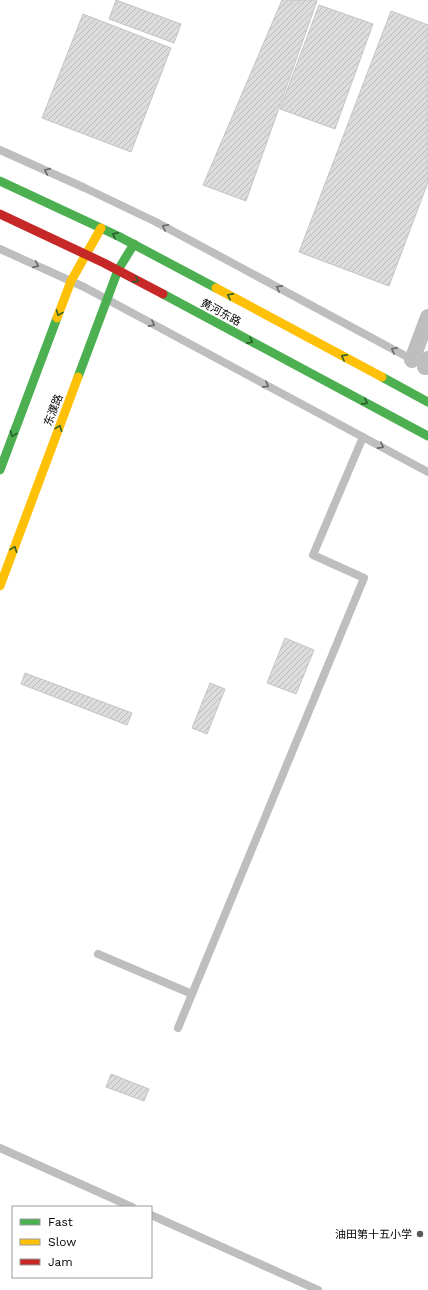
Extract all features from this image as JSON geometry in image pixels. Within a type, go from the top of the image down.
[{"type":"main road","name":"黄河东路","points":[[0,181],[134,244],[428,402]]},
{"type":"main road","name":"黄河东路","points":[[0,214],[118,270],[428,436]]},
{"type":"main road","points":[[0,470],[71,281],[101,228]]},
{"type":"main road","name":"东濮路","points":[[0,586],[118,270],[134,244]]},
{"type":"street","points":[[423,363],[428,317]]},
{"type":"lane","points":[[0,150],[156,222],[423,363]]},
{"type":"lane","points":[[0,249],[71,281],[428,472]]},
{"type":"lane","points":[[178,1028],[364,578],[313,556],[363,437]]},
{"type":"lane","points":[[98,954],[192,994]]},
{"type":"lane","points":[[0,1148],[130,1206]]},
{"type":"lane","points":[[152,1216],[318,1290]]},
{"type":"building","points":[[116,0],[181,24],[174,43],[109,19]]},
{"type":"building","points":[[282,0],[317,1],[246,201],[203,185]]},
{"type":"building","points":[[319,5],[373,24],[335,129],[280,109]]},
{"type":"building","points":[[391,11],[428,25],[428,182],[389,286],[299,252]]},
{"type":"building","points":[[83,14],[171,48],[131,152],[42,118]]},
{"type":"building","points":[[285,638],[314,650],[296,694],[267,683]]},
{"type":"building","points":[[25,673],[132,713],[127,725],[21,684]]},
{"type":"building","points":[[210,683],[225,689],[207,734],[192,728]]},
{"type":"building","points":[[111,1074],[149,1089],[144,1101],[106,1087]]},
{"type":"traffic: fast","points":[[0,181],[118,236],[216,288]]},
{"type":"traffic: fast","points":[[78,377],[118,270],[134,244]]},
{"type":"traffic: fast","points":[[163,294],[428,436]]},
{"type":"traffic: fast","points":[[0,470],[57,318]]},
{"type":"traffic: fast","points":[[382,377],[428,402]]},
{"type":"traffic: slow","points":[[57,318],[71,281],[101,228]]},
{"type":"traffic: slow","points":[[216,288],[382,377]]},
{"type":"traffic: slow","points":[[0,586],[78,377]]},
{"type":"traffic: jam","points":[[0,214],[104,263],[163,294]]},
{"type":"place","name":"油田第十五小学","points":[[420,1234]]}]
